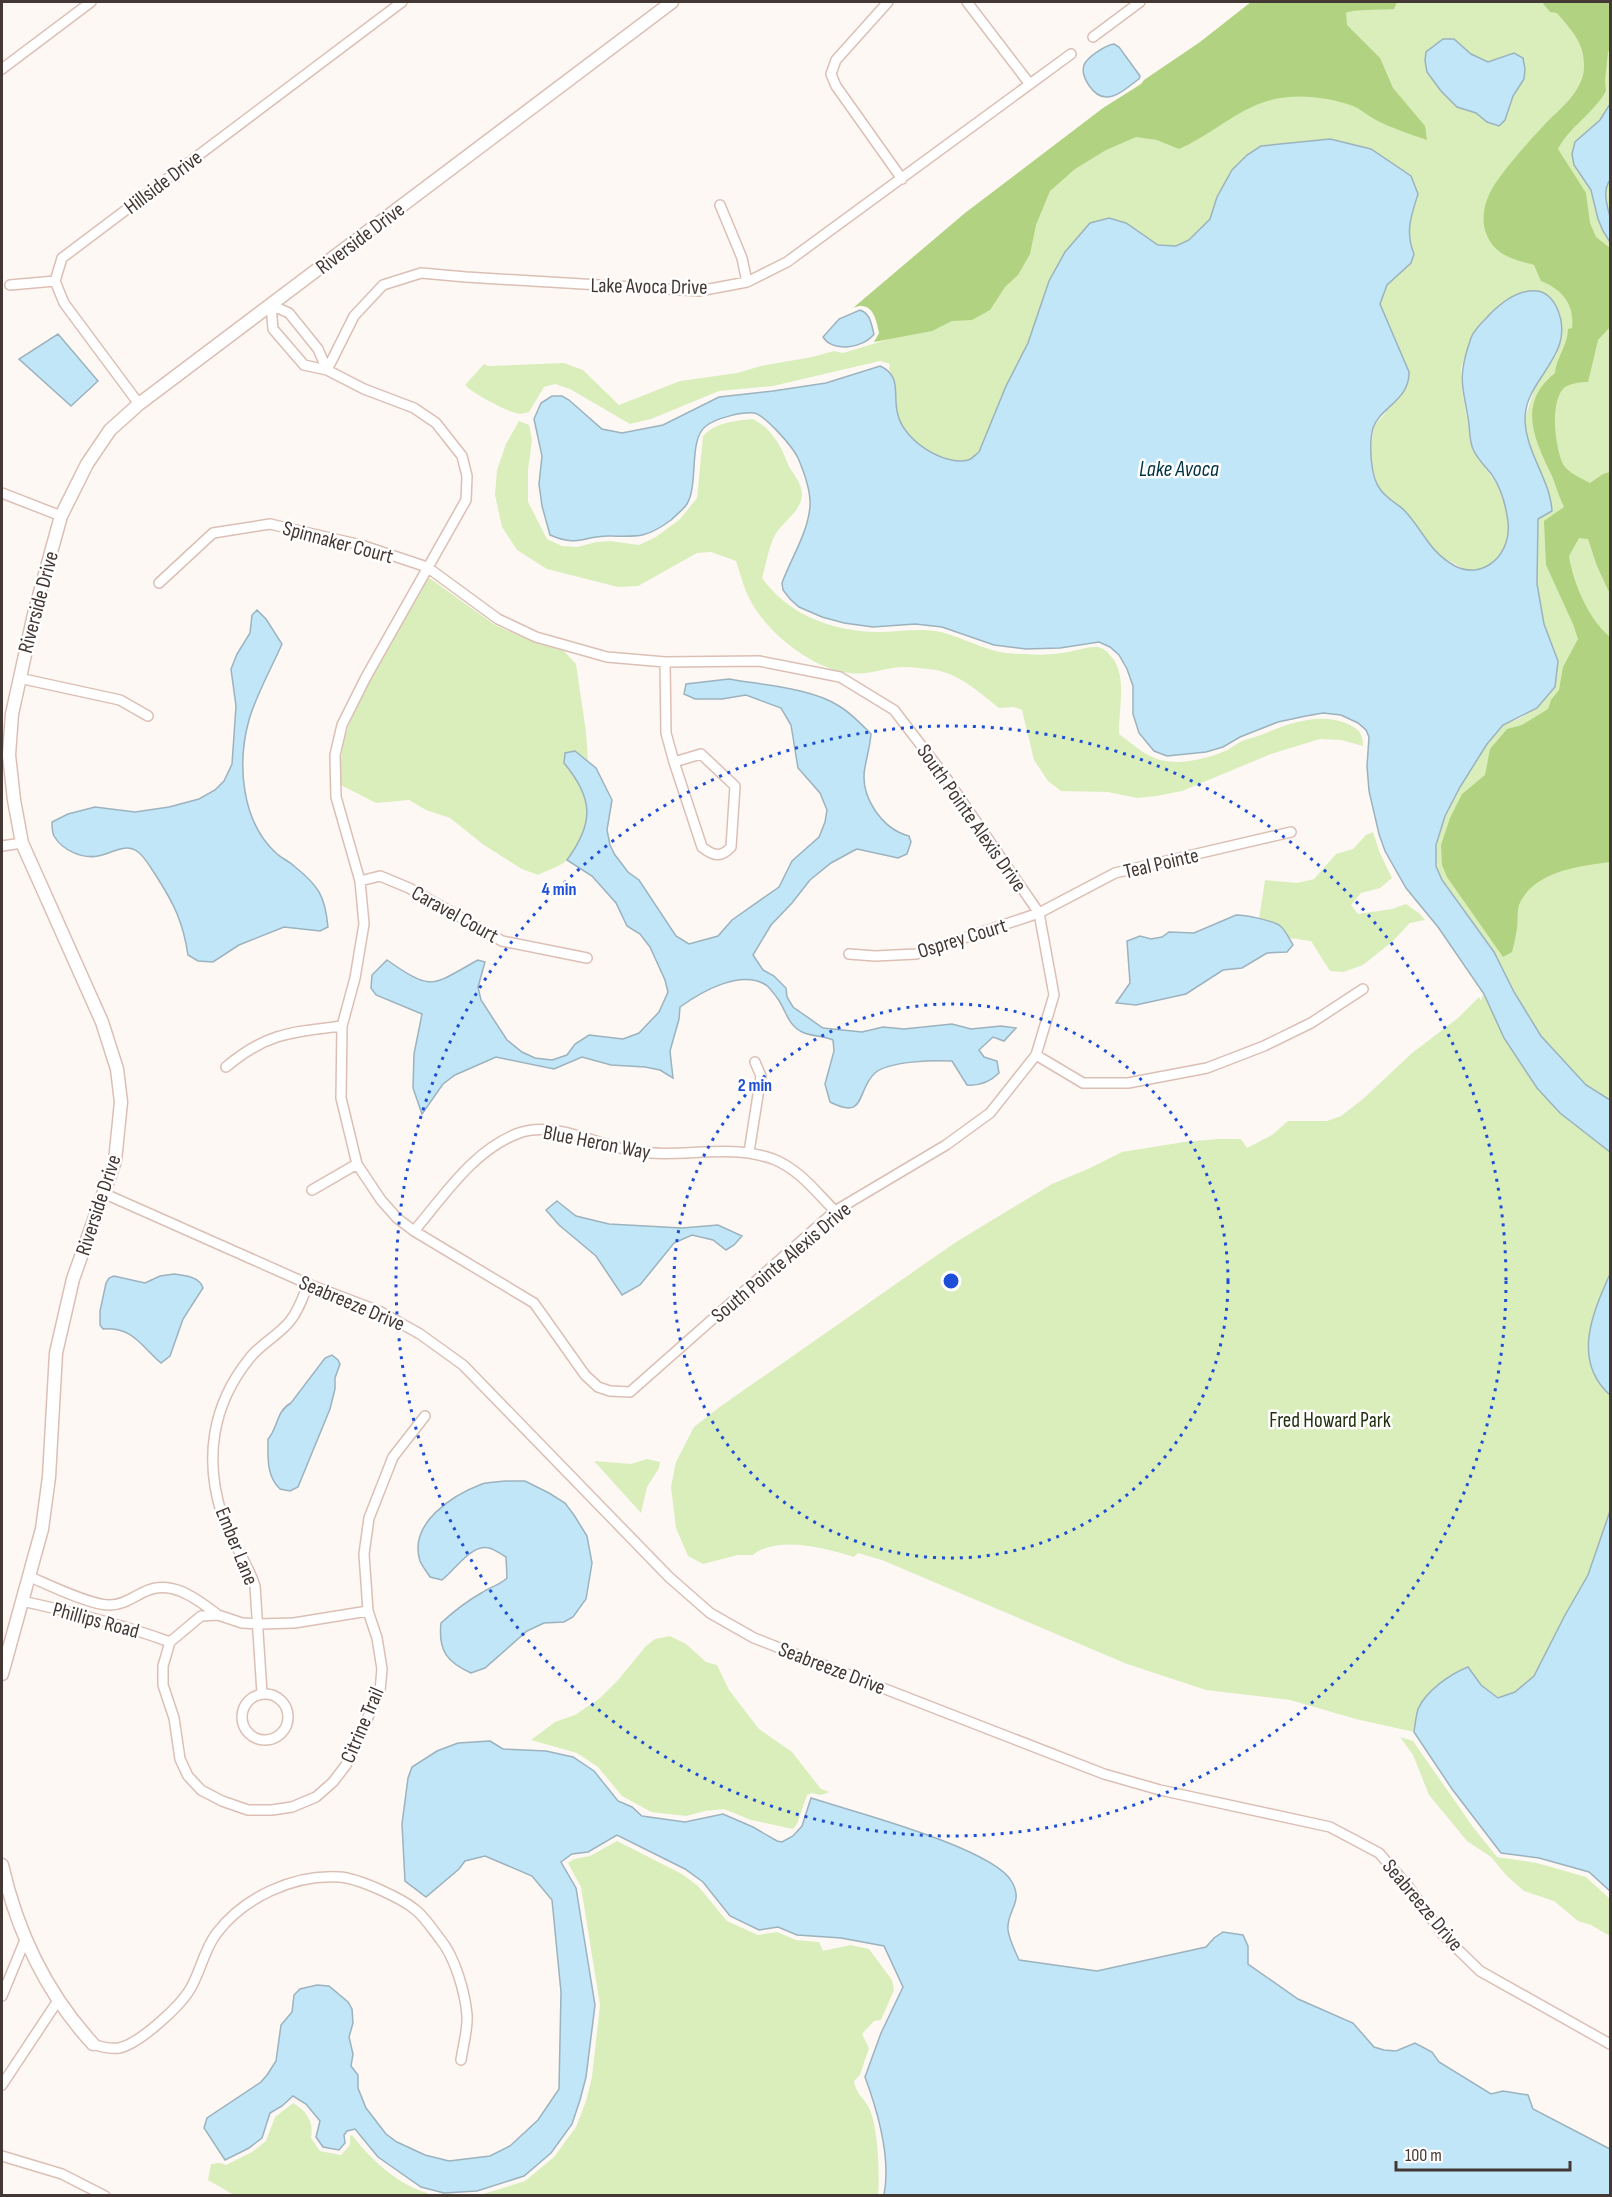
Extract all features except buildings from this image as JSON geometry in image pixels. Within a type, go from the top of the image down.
[{"type":"street","points":[[2,69],[92,2]]},
{"type":"street","name":"Hillside Drive","points":[[55,280],[62,258],[402,2]]},
{"type":"street","name":"Riverside Drive","points":[[2,1674],[42,1529],[49,1478],[56,1353],[73,1279],[115,1161],[121,1102],[117,1069],[102,1022],[22,843],[9,755],[12,714],[19,678],[61,516],[87,464],[110,430],[139,404],[672,2]]},
{"type":"street","points":[[888,2],[836,60],[831,74],[836,86],[902,179]]},
{"type":"street","points":[[1093,37],[1140,2]]},
{"type":"street","points":[[970,4],[1029,84]]},
{"type":"street","name":"Lake Avoca Drive","points":[[327,370],[354,316],[382,285],[421,273],[699,291],[747,282],[787,262],[1071,54]]},
{"type":"street","points":[[720,205],[742,258],[747,282]]},
{"type":"street","points":[[10,285],[55,280],[64,303],[139,404]]},
{"type":"street","points":[[271,305],[289,313],[318,349],[327,370]]},
{"type":"street","name":"South Pointe Alexis Drive","points":[[271,305],[273,329],[304,365],[327,370],[364,389],[414,408],[436,423],[462,456],[467,476],[466,500],[427,567],[366,677],[342,725],[335,755],[336,797],[360,881],[364,924],[355,978],[342,1026],[341,1098],[357,1164],[381,1200],[397,1218],[414,1231],[534,1303],[585,1375],[598,1387],[610,1391],[630,1392],[835,1211],[946,1145],[990,1113],[1036,1055],[1054,995],[1039,913],[944,775],[894,710],[840,677],[759,661],[665,662],[607,657],[536,637],[498,619],[427,567]]},
{"type":"street","points":[[2,493],[61,516]]},
{"type":"street","name":"Spinnaker Court","points":[[159,583],[213,533],[270,524],[361,545],[427,567]]},
{"type":"street","points":[[665,662],[666,733],[674,762],[702,847],[710,854],[726,853],[731,847],[735,786],[701,754],[674,762]]},
{"type":"street","points":[[19,678],[120,700],[148,716]]},
{"type":"street","name":"Teal Pointe","points":[[1039,913],[1115,873],[1291,832]]},
{"type":"street","points":[[2,846],[22,843]]},
{"type":"street","name":"Caravel Court","points":[[360,881],[380,876],[409,888],[502,941],[587,958]]},
{"type":"street","name":"Osprey Court","points":[[849,954],[875,956],[916,954],[1039,913]]},
{"type":"street","points":[[1036,1055],[1083,1083],[1128,1083],[1207,1068],[1264,1046],[1311,1023],[1363,989]]},
{"type":"street","points":[[226,1067],[245,1051],[284,1033],[342,1026]]},
{"type":"street","points":[[749,1152],[761,1076],[755,1062]]},
{"type":"street","name":"Blue Heron Way","points":[[414,1231],[466,1169],[491,1148],[520,1132],[534,1130],[555,1131],[633,1151],[664,1155],[712,1151],[749,1152],[776,1161],[795,1171],[835,1211]]},
{"type":"street","points":[[312,1190],[357,1164]]},
{"type":"street","name":"Seabreeze Drive","points":[[103,1193],[308,1284],[379,1311],[420,1334],[463,1365],[669,1578],[710,1613],[754,1638],[1104,1774],[1160,1790],[1330,1827],[1379,1853],[1408,1886],[1443,1935],[1480,1971],[1611,2044]]},
{"type":"street","name":"Ember Lane","points":[[262,1693],[255,1586],[250,1571],[222,1517],[214,1480],[212,1454],[218,1417],[228,1388],[250,1357],[298,1311],[308,1284]]},
{"type":"street","name":"Citrine Trail","points":[[170,1642],[163,1666],[163,1685],[174,1718],[180,1759],[188,1776],[201,1790],[222,1801],[248,1810],[292,1808],[316,1797],[333,1782],[346,1765],[380,1691],[382,1669],[377,1638],[368,1611],[364,1554],[369,1518],[393,1457],[424,1416]]},
{"type":"street","name":"Phillips Road","points":[[28,1576],[90,1601],[109,1606],[123,1603],[158,1586],[171,1588],[199,1601],[218,1615],[242,1623],[294,1623],[368,1611]]},
{"type":"street","name":"Phillips Road","points":[[22,1601],[136,1629],[170,1642]]},
{"type":"street","points":[[170,1642],[201,1616],[218,1615]]},
{"type":"street","points":[[262,1693],[273,1695],[284,1703],[288,1714],[288,1724],[280,1735],[271,1740],[259,1740],[248,1734],[242,1724],[241,1716],[245,1704],[250,1698],[262,1693]]},
{"type":"street","points":[[2,1865],[25,1940],[59,1999],[80,2030],[93,2044],[106,2048],[119,2048],[132,2043],[175,2010],[190,1990],[200,1964],[216,1935],[240,1909],[267,1892],[302,1880],[340,1876],[381,1889],[417,1911],[444,1944],[461,1983],[467,2016],[461,2060]]},
{"type":"street","points":[[2,1996],[25,1940]]},
{"type":"street","points":[[2,2085],[59,1999]]},
{"type":"street","points":[[2,2067],[18,2062]]},
{"type":"street","points":[[2,2156],[62,2174],[105,2196]]},
{"type":"green space","points":[[1251,2],[1397,2],[1394,9],[1346,13],[1347,25],[1380,58],[1393,88],[1425,126],[1427,140],[1381,123],[1353,106],[1316,97],[1290,97],[1254,106],[1179,149],[1157,140],[1136,137],[1106,150],[1075,169],[1050,191],[1036,225],[1030,254],[1018,275],[1005,287],[990,310],[972,320],[952,321],[932,331],[874,342],[879,333],[872,312],[865,306],[853,308],[965,213],[1103,108],[1200,42]]},
{"type":"green space","name":"Fred Howard Park","points":[[1263,2],[1610,2],[1610,1511],[1588,1575],[1534,1676],[1515,1692],[1498,1698],[1481,1685],[1468,1667],[1461,1670],[1439,1684],[1422,1702],[1417,1712],[1414,1732],[1356,1719],[1290,1700],[1206,1690],[1127,1664],[882,1560],[858,1553],[854,1557],[816,1547],[788,1544],[763,1549],[753,1555],[738,1555],[703,1564],[688,1556],[676,1528],[671,1487],[676,1462],[694,1427],[956,1242],[1052,1184],[1122,1152],[1218,1139],[1241,1139],[1247,1148],[1272,1135],[1288,1121],[1327,1121],[1341,1116],[1363,1099],[1412,1053],[1458,1018],[1479,997],[1481,1001],[1494,952],[1442,880],[1436,863],[1436,844],[1446,816],[1474,763],[1504,725],[1523,717],[1528,712],[1558,661],[1544,624],[1537,584],[1537,468],[1527,438],[1525,418],[1534,390],[1556,355],[1562,335],[1473,333],[1461,368],[1470,437],[1473,450],[1497,485],[1505,504],[1509,524],[1507,541],[1500,555],[1485,568],[1470,572],[1438,555],[1403,509],[1379,489],[1370,455],[1374,426],[1386,412],[1399,348],[1380,304],[1387,285],[1411,263],[1414,254],[1409,231],[1418,194],[1370,149],[1330,139],[1261,146],[1247,156],[1217,197],[1210,219],[1189,240],[1176,246],[1158,245],[1065,252],[1049,281],[1028,343],[1006,386],[979,452],[968,460],[958,461],[936,455],[916,442],[908,433],[897,415],[890,364],[880,361],[773,386],[719,391],[651,419],[630,424],[570,389],[555,384],[544,387],[529,412],[520,414],[491,402],[465,385],[484,364],[488,366],[564,363],[583,370],[619,405],[680,381],[737,373],[834,351],[843,353],[896,337],[916,295]]},
{"type":"green space","points":[[1542,2],[1610,2],[1610,49],[1605,81],[1606,91],[1558,149],[1586,193],[1590,223],[1596,237],[1610,248],[1610,327],[1598,340],[1588,382],[1565,387],[1560,393],[1555,424],[1560,457],[1568,470],[1590,483],[1610,472],[1610,594],[1588,539],[1579,538],[1569,556],[1574,578],[1583,600],[1595,621],[1610,637],[1610,862],[1558,872],[1535,884],[1519,905],[1517,931],[1512,952],[1503,957],[1447,877],[1442,865],[1441,845],[1450,818],[1462,794],[1485,775],[1490,749],[1507,729],[1522,725],[1548,709],[1551,700],[1559,690],[1563,667],[1578,639],[1546,565],[1544,521],[1564,507],[1535,436],[1532,423],[1532,410],[1536,397],[1543,385],[1555,373],[1568,329],[1572,328],[1571,312],[1561,293],[1541,281],[1534,265],[1510,258],[1492,245],[1485,230],[1484,221],[1487,199],[1499,178],[1532,138],[1570,99],[1583,76],[1584,59],[1580,44],[1557,13],[1550,12]]},
{"type":"green space","points":[[753,419],[778,442],[802,490],[798,507],[774,537],[762,578],[784,601],[811,618],[825,624],[857,631],[932,631],[1006,653],[1034,655],[1089,647],[1101,648],[1108,653],[1119,671],[1121,692],[1119,734],[1159,760],[1179,762],[1200,759],[1223,752],[1243,741],[1286,725],[1318,719],[1340,721],[1353,727],[1359,731],[1363,746],[1341,740],[1320,739],[1271,754],[1182,791],[1157,796],[1137,798],[1108,792],[1061,791],[1048,781],[1034,760],[1022,710],[1014,707],[999,708],[962,680],[945,672],[904,667],[850,673],[822,665],[783,640],[762,618],[748,596],[736,561],[711,552],[697,553],[638,586],[618,587],[547,569],[517,550],[502,527],[495,495],[497,470],[506,444],[519,421],[529,425],[532,440],[528,470],[528,502],[547,539],[562,546],[577,547],[610,541],[639,545],[656,537],[680,519],[697,498],[703,436],[720,425]]},
{"type":"green space","points":[[428,577],[495,625],[533,642],[564,651],[576,664],[588,760],[575,751],[564,763],[582,790],[586,819],[580,840],[569,858],[561,865],[538,875],[522,869],[484,845],[450,818],[426,810],[409,800],[376,803],[341,785],[344,740],[349,725],[376,668]]},
{"type":"green space","points":[[1373,832],[1392,878],[1380,888],[1361,893],[1351,905],[1358,914],[1392,909],[1406,904],[1425,920],[1410,923],[1393,941],[1363,965],[1343,972],[1330,971],[1311,941],[1289,938],[1286,933],[1259,919],[1265,880],[1297,883],[1314,879],[1336,854],[1353,849],[1366,835]]},
{"type":"green space","points":[[647,1459],[660,1462],[659,1468],[647,1487],[641,1513],[594,1461],[631,1464]]},
{"type":"green space","points":[[670,1636],[686,1644],[706,1662],[717,1665],[729,1690],[759,1729],[792,1752],[821,1789],[829,1792],[821,1795],[812,1793],[807,1795],[793,1829],[751,1820],[724,1809],[686,1816],[651,1812],[622,1796],[598,1767],[577,1753],[531,1740],[555,1722],[575,1715],[600,1698],[646,1646],[655,1639]]},
{"type":"green space","points":[[1400,1737],[1413,1741],[1473,1827],[1497,1857],[1537,1863],[1586,1877],[1610,1899],[1610,1936],[1591,1925],[1578,1921],[1554,1901],[1524,1891],[1491,1857],[1467,1841],[1429,1795],[1413,1755]]},
{"type":"green space","points":[[617,1841],[682,1874],[698,1886],[727,1921],[758,1935],[777,1932],[796,1940],[819,1942],[823,1951],[850,1945],[869,1949],[892,1980],[894,1990],[881,2020],[874,2021],[862,2034],[869,2048],[860,2075],[854,2081],[873,2118],[877,2140],[878,2195],[480,2195],[525,2181],[554,2157],[576,2127],[592,2077],[600,2005],[581,1887],[568,1863],[574,1859],[590,1856]]},
{"type":"green space","points":[[293,2103],[308,2118],[311,2138],[320,2151],[341,2155],[350,2145],[352,2135],[388,2172],[410,2186],[434,2195],[234,2195],[208,2180],[211,2164],[226,2165],[252,2152],[266,2141],[275,2117]]},
{"type":"water","points":[[1443,39],[1454,39],[1471,54],[1488,62],[1514,53],[1523,58],[1524,79],[1513,96],[1505,120],[1499,126],[1487,122],[1476,113],[1457,107],[1427,72],[1426,52]]},
{"type":"water","points":[[1114,44],[1119,47],[1140,76],[1119,93],[1110,97],[1101,96],[1089,86],[1084,75],[1084,65],[1097,52]]},
{"type":"water","points":[[1610,104],[1610,180],[1606,194],[1611,223],[1610,242],[1598,219],[1591,190],[1574,165],[1572,154],[1575,142],[1600,120]]},
{"type":"water","name":"Lake Avoca","points":[[1330,139],[1371,149],[1411,176],[1418,194],[1409,231],[1414,254],[1411,263],[1387,285],[1380,304],[1409,372],[1408,382],[1405,390],[1382,414],[1373,428],[1371,459],[1374,476],[1382,492],[1404,510],[1438,554],[1455,566],[1466,570],[1486,567],[1501,553],[1508,533],[1507,516],[1500,491],[1492,475],[1479,460],[1471,442],[1462,375],[1472,337],[1480,325],[1500,305],[1511,297],[1530,291],[1544,293],[1552,299],[1562,325],[1561,340],[1556,353],[1533,392],[1527,405],[1525,420],[1529,444],[1547,488],[1552,511],[1538,519],[1537,584],[1544,624],[1558,661],[1555,687],[1537,708],[1503,725],[1487,744],[1445,816],[1436,845],[1436,866],[1442,880],[1494,952],[1514,992],[1541,1036],[1586,1085],[1610,1100],[1610,1152],[1560,1113],[1537,1088],[1504,1038],[1484,994],[1438,927],[1406,888],[1385,851],[1379,834],[1369,791],[1367,766],[1369,737],[1366,730],[1358,723],[1341,715],[1323,713],[1278,722],[1240,737],[1223,747],[1206,752],[1167,756],[1154,751],[1139,733],[1133,714],[1133,686],[1127,669],[1119,655],[1110,647],[1099,642],[1060,648],[1026,649],[994,645],[942,627],[915,624],[873,627],[844,623],[799,607],[783,590],[782,583],[809,516],[810,500],[805,475],[791,447],[771,425],[754,413],[742,413],[722,418],[706,426],[697,441],[691,495],[687,504],[671,520],[656,530],[637,536],[602,536],[575,541],[550,535],[542,506],[539,484],[542,456],[534,419],[541,403],[552,396],[562,396],[569,400],[602,429],[622,433],[663,425],[719,397],[826,383],[880,366],[892,375],[898,415],[916,442],[947,459],[968,460],[979,452],[1006,386],[1028,343],[1049,281],[1065,252],[1090,223],[1109,218],[1126,223],[1158,245],[1176,246],[1189,240],[1210,219],[1217,197],[1232,170],[1247,155],[1261,146]]},
{"type":"water","points":[[860,310],[866,314],[871,323],[874,334],[869,339],[856,345],[841,347],[828,342],[823,337],[839,319]]},
{"type":"water","points":[[58,334],[98,381],[71,406],[19,359]]},
{"type":"water","points":[[257,610],[266,619],[282,644],[249,720],[243,754],[245,791],[255,825],[264,840],[278,855],[309,880],[319,892],[323,899],[328,927],[320,931],[284,927],[239,945],[213,962],[198,961],[188,955],[180,922],[172,903],[141,854],[133,849],[123,848],[92,857],[79,855],[58,841],[53,833],[52,822],[68,814],[95,807],[135,812],[169,807],[199,799],[215,790],[224,781],[232,764],[236,706],[231,669],[250,633],[252,615]]},
{"type":"water","points":[[729,679],[815,695],[839,706],[852,716],[871,734],[864,778],[869,800],[882,819],[899,832],[909,836],[911,842],[907,854],[898,858],[857,849],[831,863],[810,880],[771,925],[753,955],[763,970],[774,976],[786,988],[787,997],[793,1007],[823,1028],[862,1032],[883,1027],[904,1029],[952,1024],[971,1029],[1001,1026],[1016,1028],[1004,1041],[993,1037],[979,1050],[984,1057],[997,1061],[999,1073],[984,1083],[967,1085],[952,1061],[923,1061],[890,1066],[875,1073],[855,1106],[842,1107],[830,1102],[825,1084],[834,1051],[833,1040],[797,1029],[790,1022],[768,986],[756,981],[745,980],[721,984],[680,1007],[670,1051],[673,1078],[660,1070],[611,1065],[582,1057],[554,1069],[496,1057],[455,1075],[443,1084],[422,1114],[413,1088],[414,1054],[422,1014],[376,995],[371,988],[372,975],[387,960],[414,977],[432,982],[441,980],[478,960],[485,962],[478,987],[481,1000],[507,1040],[522,1052],[535,1058],[552,1060],[567,1055],[575,1044],[589,1035],[623,1039],[639,1033],[659,1012],[668,992],[650,947],[640,934],[627,926],[616,903],[592,876],[567,860],[582,834],[587,811],[581,788],[564,763],[565,753],[575,751],[596,768],[612,800],[607,830],[615,855],[628,872],[639,880],[676,936],[689,944],[718,936],[732,920],[779,887],[792,861],[819,837],[827,810],[820,793],[798,768],[791,725],[781,708],[746,695],[722,699],[695,699],[684,694],[686,684]]},
{"type":"water","points":[[1236,915],[1258,918],[1279,925],[1293,945],[1287,952],[1267,953],[1242,968],[1223,970],[1186,994],[1136,1005],[1116,1003],[1130,983],[1127,941],[1140,936],[1151,939],[1162,937],[1169,932],[1194,933]]},
{"type":"water","points":[[557,1201],[576,1216],[609,1224],[682,1228],[718,1225],[742,1236],[726,1250],[713,1240],[692,1235],[674,1243],[640,1285],[622,1295],[596,1256],[559,1225],[546,1210]]},
{"type":"water","points":[[174,1274],[195,1279],[203,1288],[183,1319],[170,1356],[161,1363],[129,1334],[113,1329],[103,1329],[100,1325],[100,1311],[109,1278],[114,1276],[145,1283],[160,1276]]},
{"type":"water","points":[[1610,1274],[1610,1395],[1598,1382],[1591,1367],[1589,1337],[1597,1305]]},
{"type":"water","points":[[332,1355],[340,1364],[335,1378],[330,1409],[298,1487],[290,1491],[280,1489],[270,1472],[268,1439],[282,1410],[291,1403],[325,1358]]},
{"type":"water","points":[[525,1481],[549,1493],[565,1503],[574,1515],[587,1536],[592,1563],[586,1599],[573,1617],[564,1622],[544,1623],[527,1631],[485,1668],[471,1673],[450,1660],[446,1654],[441,1641],[441,1623],[466,1603],[507,1578],[506,1557],[489,1548],[476,1550],[442,1580],[430,1577],[420,1561],[418,1547],[427,1523],[446,1503],[482,1484]]},
{"type":"water","points":[[1610,1511],[1610,1891],[1589,1872],[1539,1858],[1501,1853],[1452,1789],[1414,1732],[1417,1712],[1422,1702],[1439,1684],[1461,1670],[1468,1667],[1481,1685],[1498,1698],[1515,1692],[1534,1676],[1588,1575]]},
{"type":"water","points":[[490,1741],[503,1749],[546,1751],[573,1757],[594,1771],[618,1801],[632,1807],[642,1816],[685,1822],[723,1814],[782,1842],[793,1836],[802,1826],[811,1798],[887,1821],[951,1844],[979,1856],[1000,1869],[1012,1882],[1016,1896],[1009,1917],[1008,1930],[1019,1960],[1097,1971],[1206,1947],[1223,1932],[1243,1935],[1248,1946],[1248,1964],[1298,1999],[1353,2023],[1374,2047],[1396,2051],[1415,2043],[1432,2052],[1439,2062],[1491,2094],[1503,2091],[1528,2095],[1533,2109],[1610,2149],[1610,2195],[884,2195],[886,2166],[882,2136],[865,2077],[881,2033],[903,1987],[884,1946],[841,1938],[797,1935],[778,1927],[759,1930],[730,1916],[703,1882],[685,1869],[617,1835],[588,1852],[572,1854],[561,1862],[576,1888],[595,2005],[586,2077],[572,2124],[551,2153],[524,2176],[477,2191],[444,2193],[421,2187],[378,2157],[355,2129],[347,2131],[344,2135],[345,2143],[339,2150],[323,2147],[316,2137],[320,2121],[306,2104],[293,2096],[270,2113],[262,2138],[249,2148],[225,2160],[204,2128],[207,2118],[261,2082],[267,2075],[276,2061],[281,2025],[292,2012],[294,1995],[300,1989],[317,1985],[329,1986],[348,2002],[352,2009],[353,2023],[349,2037],[353,2054],[351,2066],[358,2075],[358,2088],[366,2108],[386,2134],[397,2142],[425,2155],[449,2161],[490,2156],[510,2146],[538,2120],[559,2089],[561,1992],[552,1900],[532,1876],[485,1856],[465,1861],[459,1869],[426,1897],[405,1881],[402,1824],[408,1778],[412,1767],[437,1751],[458,1743]]}]
